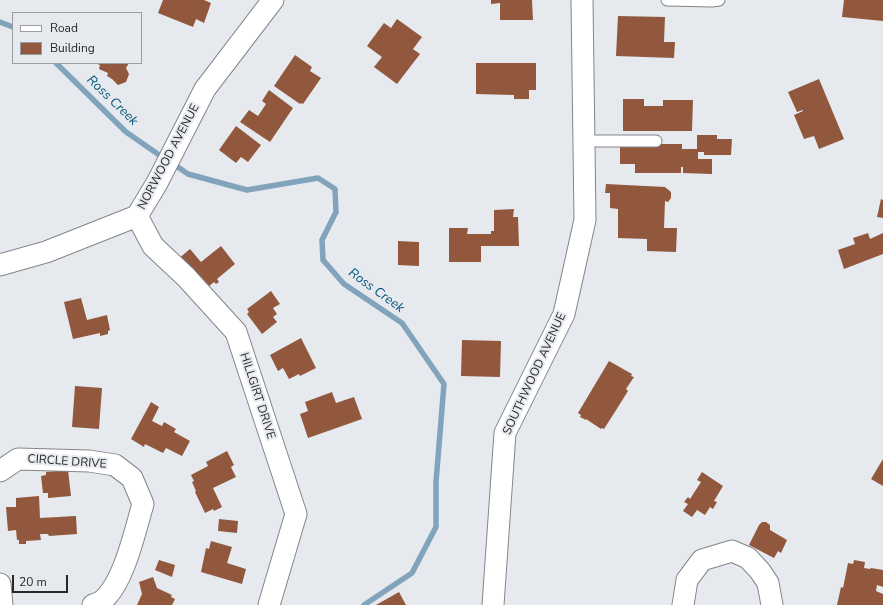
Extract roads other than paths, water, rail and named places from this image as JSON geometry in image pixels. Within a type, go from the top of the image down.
[{"type":"street","name":"NORWOOD AVENUE","points":[[0,265],[46,252],[137,216],[157,183],[205,89],[273,0]]},
{"type":"street","name":"SOUTHWOOD AVENUE","points":[[493,605],[505,433],[564,314],[585,220],[582,0]]},
{"type":"street","name":"HILLGIRT DRIVE","points":[[137,216],[153,246],[186,277],[236,332],[296,514],[269,605]]},
{"type":"street","name":"CIRCLE DRIVE","points":[[0,471],[18,459],[89,461],[115,465],[132,478],[143,504],[141,511],[124,564],[112,589],[101,602],[93,605]]},
{"type":"street","points":[[683,605],[687,580],[702,560],[732,551],[748,558],[760,571],[768,583],[772,605]]},
{"type":"street","points":[[0,584],[2,605]]},
{"type":"lane","points":[[667,0],[719,0]]},
{"type":"lane","points":[[584,141],[656,141]]},
{"type":"waterway","name":"Ross Creek","points":[[0,22],[12,27]]},
{"type":"waterway","name":"Ross Creek","points":[[57,64],[126,132],[165,159]]},
{"type":"waterway","name":"Ross Creek","points":[[172,163],[188,174],[247,190],[318,178],[335,189],[336,212],[322,240],[323,260],[344,284],[402,323],[444,384],[436,482],[436,527],[412,573],[364,605]]}]
